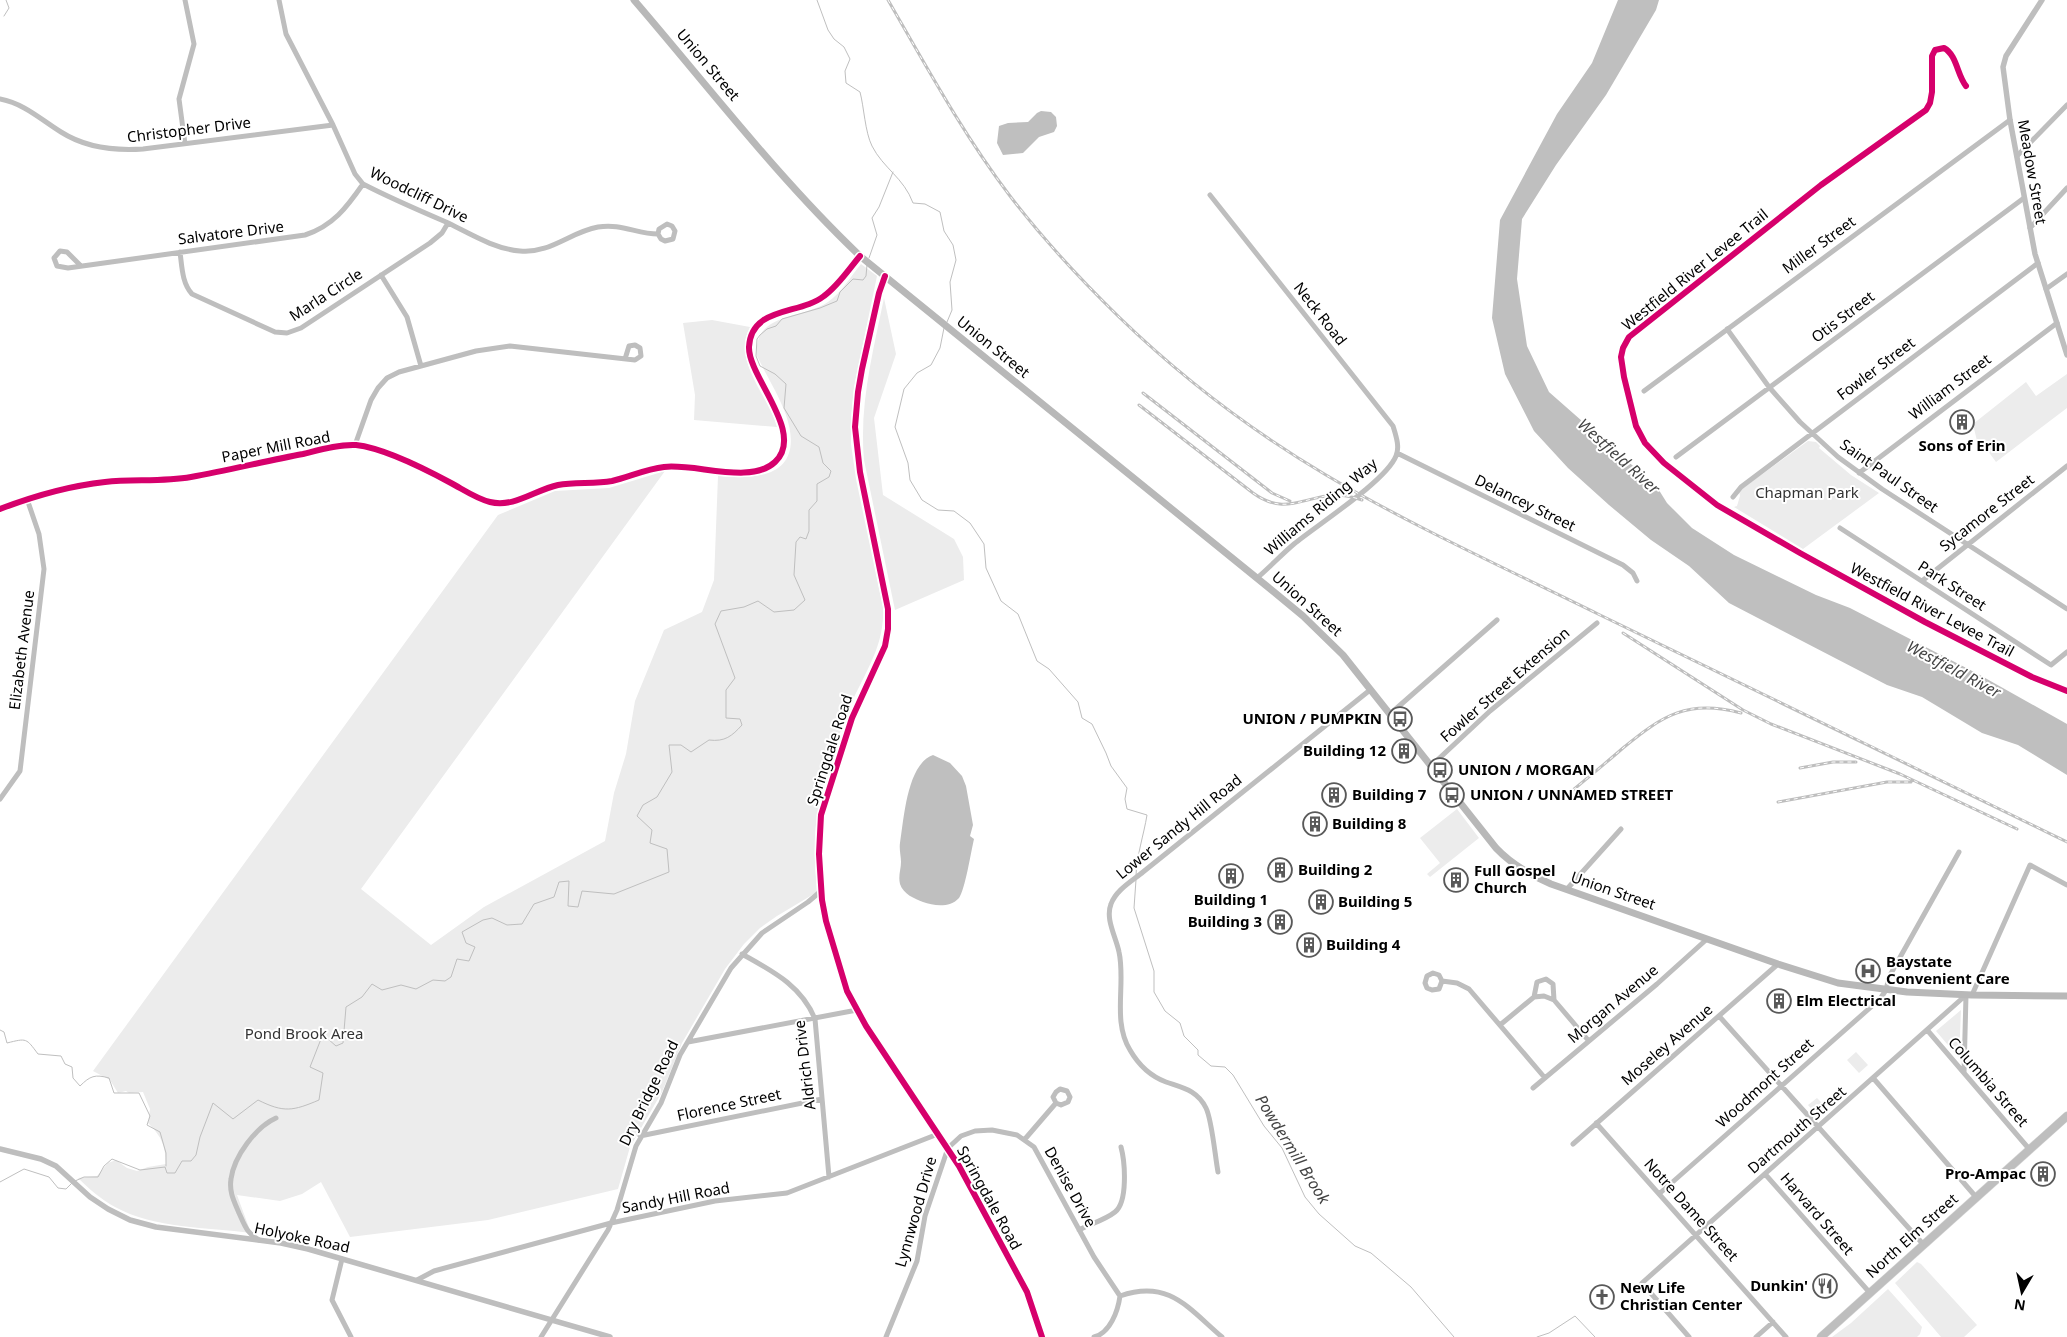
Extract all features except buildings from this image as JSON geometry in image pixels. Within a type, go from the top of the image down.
[{"type":"highway","name":"North Elm Street","points":[[1821,1337],[2067,1116]]},
{"type":"main road","name":"Union Street","points":[[634,0],[815,211],[860,256],[1257,578],[1325,637],[1390,714],[1505,858],[1529,874],[1566,889],[1778,964],[1838,983],[1886,990],[1969,995],[2067,996]]},
{"type":"street","points":[[185,0],[194,44],[179,99],[185,144]]},
{"type":"street","name":"Woodcliff Drive","points":[[279,0],[286,34],[333,125],[355,174],[363,184],[502,248],[520,251],[544,249],[582,232],[601,226],[627,227],[658,234]]},
{"type":"street","name":"Meadow Street","points":[[2042,0],[2004,62],[2010,120],[2030,228],[2038,263],[2066,351]]},
{"type":"street","name":"Christopher Drive","points":[[0,99],[26,108],[61,132],[92,146],[124,150],[333,125]]},
{"type":"street","points":[[2017,156],[2067,105]]},
{"type":"street","name":"Miller Street","points":[[1644,390],[2010,120]]},
{"type":"street","name":"Salvatore Drive","points":[[80,265],[67,252],[60,251],[54,258],[57,266],[60,268],[297,237],[313,233],[340,216],[363,184]]},
{"type":"street","points":[[2030,228],[2067,188]]},
{"type":"street","name":"Neck Road","points":[[1210,195],[1393,426],[1397,439],[1397,453]]},
{"type":"street","name":"Otis Street","points":[[1676,457],[2024,198]]},
{"type":"street","name":"Marla Circle","points":[[180,252],[186,287],[192,294],[279,333],[296,331],[435,239],[448,223]]},
{"type":"street","name":"Paper Mill Road","points":[[0,509],[67,488],[106,482],[188,478],[328,448],[355,445],[373,449],[422,467],[476,497],[498,504],[511,502],[554,486],[615,480],[666,466],[724,472],[754,472],[762,470],[779,458],[783,448],[783,434],[775,407],[751,360],[749,348],[751,336],[759,323],[770,315],[808,305],[822,298],[860,256]]},
{"type":"street","name":"Fowler Street","points":[[1732,497],[1741,487],[2038,263]]},
{"type":"street","points":[[2046,289],[2067,274]]},
{"type":"street","points":[[381,275],[407,317],[421,366]]},
{"type":"street","name":"Springdale Road","points":[[885,276],[879,293],[862,369],[855,427],[860,472],[888,609],[888,629],[882,652],[865,684],[852,718],[821,815],[818,836],[821,891],[826,921],[841,975],[857,1010],[948,1148],[975,1195],[1027,1292],[1042,1337]]},
{"type":"street","name":"William Street","points":[[1859,473],[2056,323]]},
{"type":"street","name":"Saint Paul Street","points":[[1727,329],[1769,387],[1813,434],[1859,473],[2067,609]]},
{"type":"street","points":[[355,445],[373,396],[380,385],[395,374],[482,350],[510,346],[625,359]]},
{"type":"street","name":"Williams Riding Way","points":[[1257,578],[1294,544],[1378,477],[1390,466],[1397,453]]},
{"type":"street","name":"Delancey Street","points":[[1397,453],[1623,565],[1632,573],[1637,581]]},
{"type":"street","name":"Sycamore Street","points":[[1922,581],[2067,466]]},
{"type":"street","name":"Elizabeth Avenue","points":[[0,799],[20,771],[44,569],[39,534],[28,499]]},
{"type":"street","name":"Park Street","points":[[1840,528],[2051,665],[2067,652]]},
{"type":"street","points":[[1390,714],[1498,620]]},
{"type":"street","name":"Fowler Street Extension","points":[[1431,766],[1490,711],[1596,623]]},
{"type":"street","name":"Lower Sandy Hill Road","points":[[1218,1172],[1206,1109],[1196,1093],[1187,1088],[1166,1082],[1148,1071],[1137,1061],[1128,1047],[1120,1012],[1122,970],[1120,952],[1110,916],[1110,905],[1121,890],[1370,690]]},
{"type":"street","points":[[1566,889],[1621,829]]},
{"type":"street","points":[[1886,990],[1889,977],[1959,852]]},
{"type":"street","points":[[1964,1073],[1969,995],[2030,866],[2067,885]]},
{"type":"street","name":"Dry Bridge Road","points":[[540,1337],[612,1223],[640,1136],[661,1103],[680,1055],[726,976],[742,954],[762,933],[821,891]]},
{"type":"street","name":"Morgan Avenue","points":[[1533,1088],[1708,939]]},
{"type":"street","name":"Aldrich Drive","points":[[742,954],[767,967],[792,985],[803,997],[814,1018],[829,1177]]},
{"type":"street","name":"Moseley Avenue","points":[[1572,1144],[1778,964]]},
{"type":"street","points":[[1534,997],[1538,982],[1541,979],[1546,979],[1553,984],[1554,1000]]},
{"type":"street","points":[[1442,980],[1457,983],[1469,989],[1545,1078]]},
{"type":"street","name":"Woodmont Street","points":[[1659,1194],[1880,999],[1886,990]]},
{"type":"street","name":"Dartmouth Street","points":[[1689,1337],[1642,1283],[1969,995]]},
{"type":"street","points":[[1500,1025],[1534,997],[1544,996],[1554,1000],[1588,1040]]},
{"type":"street","points":[[688,1042],[857,1010]]},
{"type":"street","points":[[1719,1016],[1923,1244]]},
{"type":"street","name":"Columbia Street","points":[[1928,1031],[2030,1150]]},
{"type":"street","points":[[1874,1078],[1976,1197]]},
{"type":"street","name":"Florence Street","points":[[640,1136],[822,1099]]},
{"type":"street","points":[[1025,1139],[1056,1103]]},
{"type":"street","points":[[261,1241],[249,1234],[231,1196],[230,1180],[236,1161],[249,1142],[267,1122],[276,1118]]},
{"type":"street","name":"Notre Dame Street","points":[[1596,1123],[1786,1337]]},
{"type":"street","name":"Denise Drive","points":[[948,1148],[961,1136],[981,1130],[1005,1131],[1025,1139],[1036,1151],[1101,1268],[1120,1296]]},
{"type":"street","name":"Sandy Hill Road","points":[[417,1280],[434,1271],[612,1223],[709,1202],[781,1194],[938,1134]]},
{"type":"street","name":"Holyoke Road","points":[[0,1148],[41,1159],[56,1166],[108,1210],[130,1220],[156,1227],[308,1249],[610,1337]]},
{"type":"street","name":"Lynnwood Drive","points":[[886,1337],[917,1261],[925,1216],[948,1148]]},
{"type":"street","points":[[1079,1230],[1114,1213],[1121,1204],[1124,1179],[1121,1148]]},
{"type":"street","name":"Harvard Street","points":[[1765,1174],[1870,1293]]},
{"type":"street","points":[[342,1258],[332,1300],[351,1337]]},
{"type":"street","points":[[1094,1337],[1106,1331],[1117,1308],[1120,1296],[1136,1290],[1153,1290],[1167,1294],[1185,1304],[1222,1337]]},
{"type":"street","points":[[1756,1337],[1773,1322]]},
{"type":"green space","name":"Pond Brook Area","points":[[861,264],[877,276],[854,387],[851,444],[856,479],[883,608],[883,622],[872,661],[848,711],[822,791],[815,836],[817,892],[760,928],[744,944],[725,969],[682,1043],[662,1092],[630,1147],[618,1189],[488,1220],[350,1237],[321,1182],[302,1194],[280,1201],[237,1195],[251,1233],[182,1226],[147,1220],[115,1207],[91,1190],[78,1178],[97,1176],[108,1163],[116,1160],[127,1168],[137,1171],[166,1164],[162,1142],[148,1123],[150,1109],[143,1092],[129,1093],[126,1091],[118,1093],[110,1080],[93,1071],[498,515],[555,491],[609,488],[665,471],[361,889],[431,945],[484,907],[605,841],[614,793],[626,754],[635,701],[664,630],[702,612],[714,580],[718,476],[751,477],[765,474],[777,469],[785,461],[790,449],[790,434],[786,415],[757,356],[758,342],[763,332],[771,324],[817,308],[828,302],[842,289]]},
{"type":"green space","points":[[884,298],[896,354],[874,418],[883,495],[954,539],[963,557],[964,580],[895,610],[864,460],[863,439],[865,399]]},
{"type":"green space","points":[[712,320],[750,327],[745,353],[748,365],[777,427],[694,420],[695,395],[683,323]]},
{"type":"green space","points":[[2067,374],[2067,408],[1996,462],[1982,443],[1977,441],[1973,424],[2026,382],[2036,396]]},
{"type":"green space","name":"Chapman Park","points":[[1808,441],[1816,442],[1820,446],[1819,448],[1851,475],[1879,493],[1803,549],[1734,507],[1737,506],[1740,496],[1739,491]]},
{"type":"green space","points":[[1457,809],[1479,838],[1430,877],[1427,874],[1440,863],[1420,838]]},
{"type":"green space","points":[[1961,1010],[1959,1058],[1936,1031]]},
{"type":"green space","points":[[1856,1052],[1868,1065],[1859,1073],[1847,1060]]},
{"type":"green space","points":[[1817,1098],[1824,1105],[1815,1113],[1808,1105]]},
{"type":"green space","points":[[1917,1262],[1921,1264],[1977,1325],[1964,1337],[1941,1337],[1895,1283]]},
{"type":"green space","points":[[1888,1289],[1922,1327],[1917,1337],[1832,1337],[1851,1323]]},
{"type":"water","name":"Westfield River","points":[[1618,0],[1659,0],[1656,10],[1606,95],[1556,165],[1522,219],[1517,279],[1527,346],[1549,392],[1657,487],[1667,503],[1692,528],[1734,555],[1816,595],[1850,608],[1978,674],[2067,724],[2067,775],[2018,745],[1982,733],[1922,697],[1887,685],[1729,603],[1689,566],[1651,540],[1609,505],[1568,468],[1534,431],[1505,374],[1492,318],[1500,220],[1557,114],[1592,63]]},
{"type":"water","points":[[1041,111],[1051,112],[1056,117],[1057,126],[1054,132],[1039,137],[1023,153],[1003,155],[997,143],[999,126],[1008,123],[1028,122]]},
{"type":"water","points":[[933,755],[950,763],[962,776],[966,786],[973,825],[970,836],[974,839],[966,879],[959,898],[947,905],[927,903],[913,898],[904,891],[899,881],[900,845],[908,793],[917,769],[924,760]]},
{"type":"waterway","points":[[4,16],[9,8],[6,0]]},
{"type":"waterway","name":"Powdermill Brook","points":[[817,0],[828,30],[834,39],[844,47],[850,59],[845,71],[846,83],[860,92],[872,146],[899,180],[913,203],[925,204],[940,212],[944,231],[953,245],[956,260],[950,282],[952,310],[947,322]]},
{"type":"waterway","points":[[869,258],[877,235],[872,218],[879,207],[893,172]]},
{"type":"waterway","points":[[75,1181],[84,1177],[98,1177],[104,1166],[112,1159],[140,1170],[165,1167],[167,1173],[175,1173],[182,1161],[191,1161],[196,1155],[200,1137],[213,1103],[233,1119],[258,1100],[282,1109],[295,1108],[319,1100],[323,1073],[310,1067],[321,1039],[328,1039],[336,1046],[343,1043],[346,1007],[362,997],[372,984],[382,990],[401,985],[416,989],[433,980],[445,981],[451,977],[457,959],[469,961],[475,947],[466,943],[462,932],[483,920],[492,918],[507,925],[522,924],[534,904],[554,897],[559,882],[569,881],[568,906],[578,907],[582,891],[614,894],[669,872],[667,849],[650,843],[652,830],[637,816],[643,805],[657,797],[672,772],[669,745],[681,745],[691,752],[709,740],[720,740],[728,737],[742,725],[740,719],[726,718],[726,690],[735,678],[715,624],[721,611],[744,607],[758,601],[774,612],[794,610],[805,600],[794,575],[796,542],[800,537],[806,539],[809,531],[809,510],[817,501],[817,484],[829,477],[831,471],[823,463],[819,447],[801,436],[784,408],[786,384],[775,374],[760,366],[756,356],[757,339],[767,329],[776,326],[782,319],[837,301],[840,292],[853,279],[863,280],[866,276],[867,265]]},
{"type":"waterway","name":"Powdermill Brook","points":[[944,328],[940,348],[931,365],[917,373],[904,389],[895,427],[908,463],[910,480],[922,500],[938,510],[954,511],[970,523],[984,544],[986,568],[1001,601],[1018,614],[1037,661],[1049,669],[1078,702],[1082,718],[1092,724],[1111,766],[1127,788],[1125,799],[1127,809],[1147,815],[1136,876]]},
{"type":"waterway","name":"Powdermill Brook","points":[[1136,880],[1134,908],[1154,971],[1154,992],[1165,1011],[1180,1023],[1184,1036],[1198,1050],[1198,1055],[1211,1066],[1225,1067],[1233,1075],[1264,1126],[1282,1148],[1305,1197],[1319,1214],[1355,1246],[1371,1253],[1411,1287],[1454,1337]]},
{"type":"waterway","points":[[0,1030],[4,1032],[7,1043],[22,1040],[28,1042],[38,1054],[61,1056],[65,1064],[72,1067],[73,1078],[80,1086],[90,1078],[100,1076],[109,1078],[114,1093],[139,1093],[150,1116],[147,1125],[160,1132],[166,1153],[166,1166]]},
{"type":"waterway","points":[[0,1182],[24,1169],[49,1177],[58,1188],[66,1189],[72,1183]]},
{"type":"waterway","name":"Powdermill Brook","points":[[1537,1337],[1549,1333],[1575,1316],[1595,1337]]},
{"type":"railway","points":[[888,0],[976,148],[1035,228],[1119,317],[1193,382],[1245,422],[1326,475],[1427,530],[2067,842]]},
{"type":"railway","points":[[1143,393],[1272,493],[1290,501]]},
{"type":"railway","points":[[1139,405],[1264,500],[1284,504],[1335,495],[1349,496],[1362,500]]},
{"type":"railway","points":[[1623,633],[1743,710],[1771,724],[1900,774],[2017,829]]},
{"type":"railway","points":[[1573,790],[1637,736],[1677,713],[1691,709],[1706,708],[1741,713]]},
{"type":"railway","points":[[1800,768],[1833,762],[1856,762]]},
{"type":"railway","points":[[1778,802],[1887,782],[1911,782]]},
{"type":"cycle path","name":"Westfield River Levee Trail","points":[[1966,86],[1952,55],[1944,48],[1935,50],[1932,56],[1932,92],[1930,103],[1926,110],[1821,185],[1629,337],[1621,357],[1624,377],[1636,426],[1645,443],[1664,463],[1717,505],[1925,622],[2032,677],[2067,691]]},
{"type":"cycle path","points":[[0,509],[38,496],[78,486],[116,481],[191,477],[343,445],[356,445],[379,450],[430,472],[480,499],[499,503],[516,501],[558,485],[612,481],[664,467],[738,473],[765,469],[775,462],[783,450],[784,436],[780,421],[751,359],[749,347],[752,334],[758,324],[767,318],[814,302],[824,296],[839,282],[860,256]]},
{"type":"cycle path","points":[[885,276],[879,293],[862,369],[855,427],[860,472],[888,609],[888,629],[885,646],[852,718],[821,815],[819,854],[822,900],[826,921],[847,991],[866,1026],[959,1166],[1027,1292],[1042,1337]]},
{"type":"place","name":"Sons of Erin","points":[[1962,422]]},
{"type":"place","name":"UNION / PUMPKIN","points":[[1400,719]]},
{"type":"place","name":"Building 12","points":[[1404,751]]},
{"type":"place","name":"UNION / MORGAN","points":[[1440,770]]},
{"type":"place","name":"Building 7","points":[[1334,795]]},
{"type":"place","name":"UNION / UNNAMED STREET","points":[[1452,795]]},
{"type":"place","name":"Building 8","points":[[1315,824]]},
{"type":"place","name":"Building 2","points":[[1280,870]]},
{"type":"place","name":"Building 1","points":[[1231,876]]},
{"type":"place","name":"Full Gospel Church","points":[[1456,880]]},
{"type":"place","name":"Building 5","points":[[1321,902]]},
{"type":"place","name":"Building 3","points":[[1280,922]]},
{"type":"place","name":"Building 4","points":[[1309,945]]},
{"type":"place","name":"Baystate Convenient Care","points":[[1868,971]]},
{"type":"place","name":"Elm Electrical","points":[[1779,1001]]},
{"type":"place","name":"Pro-Ampac","points":[[2043,1174]]},
{"type":"place","name":"Dunkin'","points":[[1825,1286]]},
{"type":"place","name":"New Life Christian Center","points":[[1602,1297]]}]
